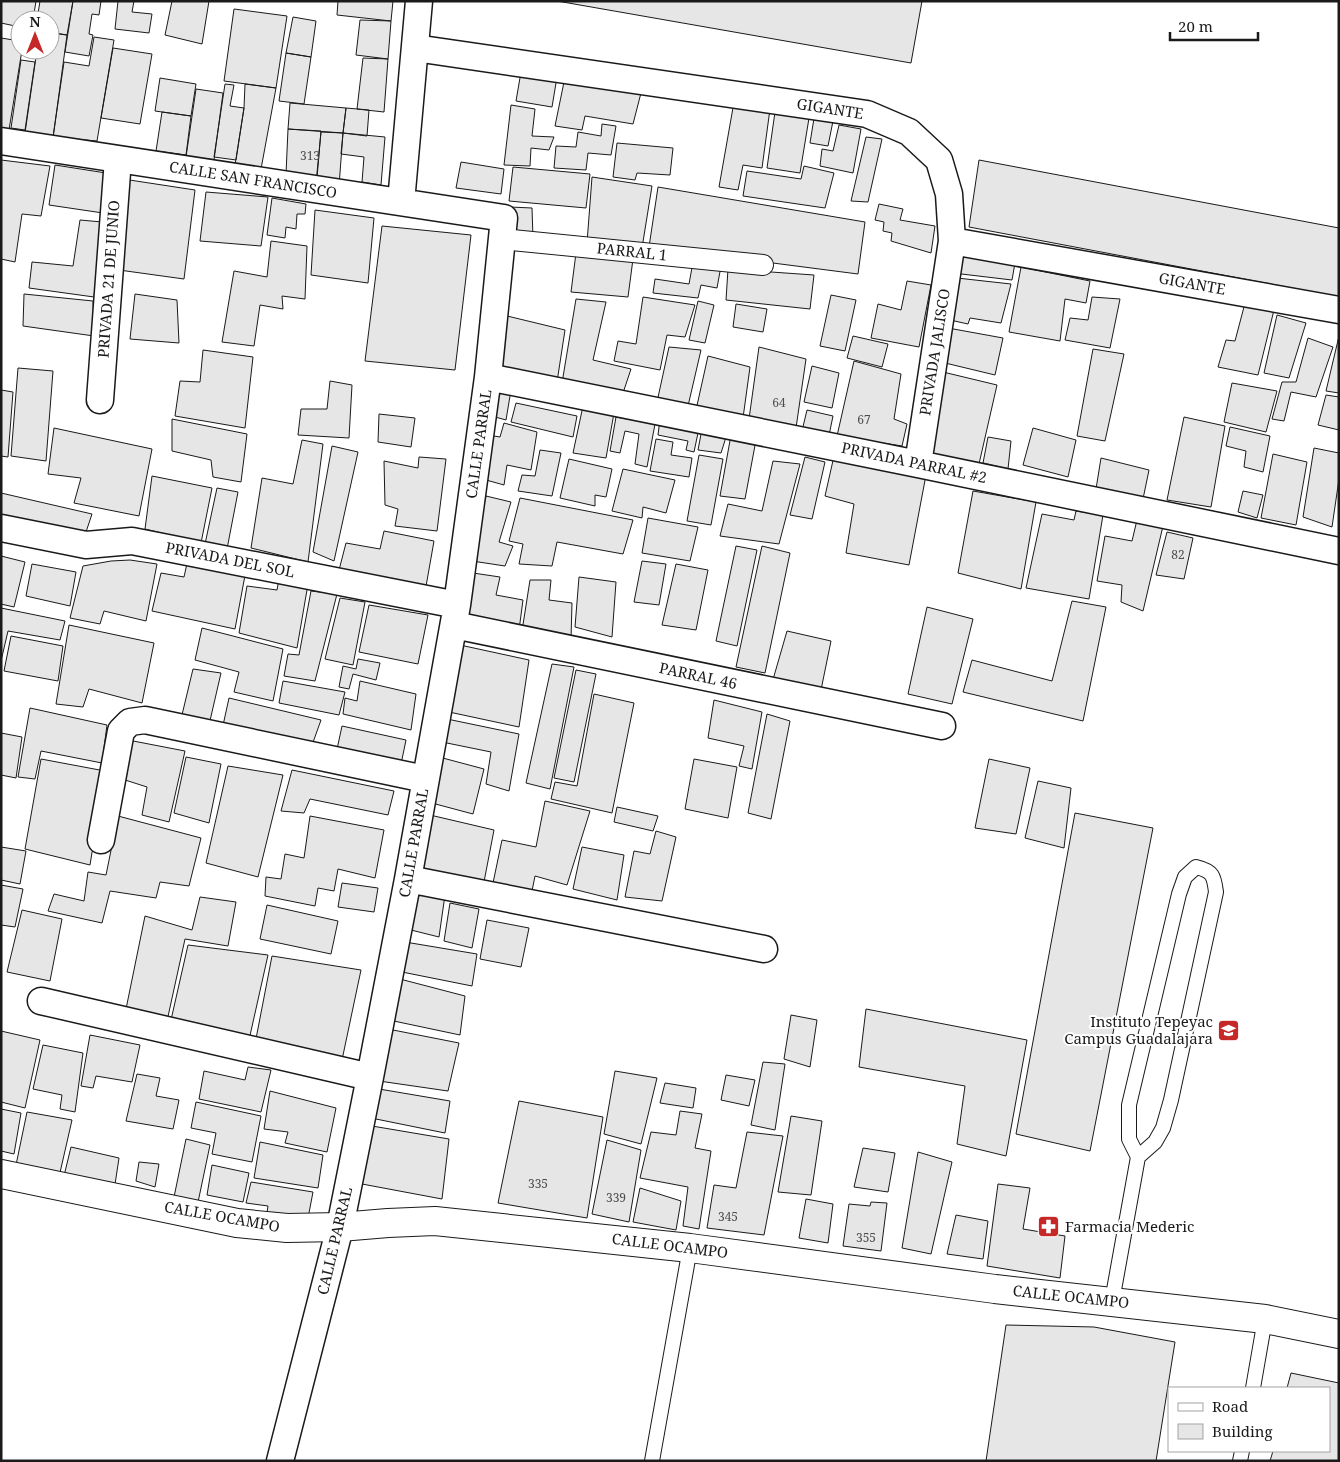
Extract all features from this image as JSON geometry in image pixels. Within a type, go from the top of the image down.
[{"type":"street","points":[[401,202],[419,1]]},
{"type":"street","name":"GIGANTE","points":[[415,48],[867,114],[908,132],[939,160],[949,194],[952,241],[1339,310]]},
{"type":"street","name":"CALLE SAN FRANCISCO","points":[[1,141],[401,202],[503,228]]},
{"type":"street","name":"PRIVADA 21 DE JUNIO","points":[[100,400],[118,159]]},
{"type":"street","name":"PARRAL 1","points":[[503,228],[762,265]]},
{"type":"street","name":"CALLE PARRAL","points":[[280,1461],[340,1227],[408,879],[456,615],[488,377],[503,228]]},
{"type":"street","name":"PRIVADA JALISCO","points":[[918,464],[952,241]]},
{"type":"street","name":"PRIVADA PARRAL #2","points":[[488,377],[1339,552]]},
{"type":"street","name":"PRIVADA DEL SOL","points":[[1,528],[86,544],[132,541],[456,615]]},
{"type":"street","name":"PARRAL 46","points":[[456,615],[942,726]]},
{"type":"street","points":[[101,840],[121,731],[130,722],[145,720],[425,779]]},
{"type":"street","points":[[408,879],[764,949]]},
{"type":"street","points":[[41,1001],[370,1077]]},
{"type":"street","name":"CALLE OCAMPO","points":[[1,1174],[237,1222],[287,1228],[340,1227],[388,1222],[435,1221],[690,1248],[994,1289],[1264,1319],[1339,1334]]},
{"type":"lane","points":[[1112,1301],[1138,1157],[1129,1139],[1129,1105],[1177,903],[1185,877],[1196,868],[1206,869],[1214,879],[1216,892],[1171,1100],[1163,1128],[1155,1142],[1138,1157]]},
{"type":"lane","points":[[652,1461],[690,1248]]},
{"type":"lane","points":[[1253,1387],[1264,1319]]},
{"type":"building","points":[[1,1],[36,1],[35,10],[10,10],[10,25],[1,23]]},
{"type":"building","points":[[40,1],[73,1],[67,35],[60,34],[60,10],[39,10]]},
{"type":"building","points":[[73,1],[101,1],[99,15],[92,14],[89,34],[93,35],[89,56],[65,52]]},
{"type":"building","points":[[118,1],[134,1],[132,12],[152,14],[149,33],[115,29]]},
{"type":"building","points":[[172,1],[209,1],[202,44],[165,35]]},
{"type":"building","points":[[338,1],[393,1],[391,21],[337,15]]},
{"type":"building","points":[[557,1],[922,1],[911,63]]},
{"type":"building","points":[[234,9],[287,16],[276,88],[224,81]]},
{"type":"building","points":[[293,17],[316,21],[311,57],[286,53]]},
{"type":"building","points":[[360,20],[391,21],[388,59],[356,55]]},
{"type":"building","points":[[60,34],[67,35],[53,138],[25,133],[36,60],[60,60]]},
{"type":"building","points":[[94,37],[114,40],[97,141],[53,137],[64,62],[89,66]]},
{"type":"building","points":[[1,38],[10,39],[10,60],[20,60],[8,136],[1,134]]},
{"type":"building","points":[[113,48],[152,54],[140,124],[101,118]]},
{"type":"building","points":[[286,53],[311,57],[304,104],[279,101]]},
{"type":"building","points":[[363,58],[388,59],[384,112],[357,109]]},
{"type":"building","points":[[21,60],[35,62],[25,130],[11,128]]},
{"type":"building","points":[[521,72],[557,77],[552,107],[516,101]]},
{"type":"building","points":[[565,77],[642,89],[633,124],[585,116],[582,130],[555,126]]},
{"type":"building","points":[[160,78],[196,84],[191,116],[155,111]]},
{"type":"building","points":[[225,84],[234,85],[230,106],[244,108],[236,160],[214,157]]},
{"type":"building","points":[[245,84],[276,88],[261,169],[235,165],[244,108]]},
{"type":"building","points":[[196,89],[223,93],[214,160],[186,157]]},
{"type":"building","points":[[734,102],[770,109],[762,168],[743,165],[738,190],[719,187]]},
{"type":"building","points":[[290,103],[346,108],[343,133],[288,129]]},
{"type":"building","points":[[511,105],[535,109],[532,136],[554,137],[549,150],[531,148],[530,166],[504,165]]},
{"type":"building","points":[[776,105],[810,112],[800,173],[767,168]]},
{"type":"building","points":[[346,108],[369,110],[367,136],[343,133]]},
{"type":"building","points":[[162,112],[191,116],[186,155],[156,151]]},
{"type":"building","points":[[815,112],[834,116],[828,146],[810,143]]},
{"type":"building","points":[[602,124],[616,126],[611,155],[588,153],[586,170],[554,168],[556,146],[576,147],[578,132],[601,136]]},
{"type":"building","points":[[839,125],[861,129],[853,173],[820,166],[822,149],[833,151]]},
{"type":"building","points":[[288,129],[321,131],[317,178],[286,174]]},
{"type":"building","points":[[321,132],[343,133],[339,186],[316,183]]},
{"type":"building","points":[[343,133],[385,137],[381,185],[362,182],[364,157],[341,154]]},
{"type":"building","points":[[866,137],[882,139],[868,202],[851,201]]},
{"type":"building","points":[[617,143],[673,148],[670,175],[637,173],[635,180],[613,177]]},
{"type":"building","points":[[1,160],[50,166],[41,216],[22,214],[15,262],[1,259]]},
{"type":"building","points":[[979,160],[1339,228],[1339,297],[969,227]]},
{"type":"building","points":[[461,162],[504,169],[501,194],[456,188]]},
{"type":"building","points":[[55,165],[106,173],[103,213],[49,205]]},
{"type":"building","points":[[804,166],[834,173],[825,208],[743,196],[747,171],[801,179]]},
{"type":"building","points":[[513,167],[590,174],[586,208],[509,201]]},
{"type":"building","points":[[592,177],[652,186],[642,248],[587,243]]},
{"type":"building","points":[[123,179],[195,190],[184,279],[119,270]]},
{"type":"building","points":[[658,187],[865,222],[858,274],[649,247]]},
{"type":"building","points":[[206,192],[268,197],[261,246],[200,241]]},
{"type":"building","points":[[272,198],[306,204],[305,214],[297,214],[296,229],[286,227],[285,238],[267,235]]},
{"type":"building","points":[[879,204],[903,209],[900,220],[935,226],[931,253],[891,241],[892,233],[883,231],[884,222],[875,220]]},
{"type":"building","points":[[510,207],[532,208],[533,238],[507,234]]},
{"type":"building","points":[[315,210],[374,218],[368,283],[311,275]]},
{"type":"building","points":[[80,220],[102,222],[94,297],[29,288],[32,262],[73,266]]},
{"type":"building","points":[[382,226],[471,235],[455,370],[365,361]]},
{"type":"building","points":[[271,241],[307,246],[305,299],[282,296],[283,309],[260,305],[254,346],[222,342],[234,271],[267,277]]},
{"type":"building","points":[[576,253],[633,259],[628,297],[571,292]]},
{"type":"building","points":[[957,253],[1015,263],[1012,280],[953,273]]},
{"type":"building","points":[[693,262],[721,266],[717,288],[701,285],[698,298],[653,293],[655,279],[689,284]]},
{"type":"building","points":[[1021,267],[1090,281],[1086,303],[1065,299],[1060,341],[1009,332]]},
{"type":"building","points":[[728,269],[814,275],[810,309],[726,300]]},
{"type":"building","points":[[957,278],[1011,284],[1001,323],[970,318],[968,324],[950,320]]},
{"type":"building","points":[[907,281],[931,285],[919,347],[871,338],[878,304],[901,310]]},
{"type":"building","points":[[24,294],[93,301],[94,336],[23,326]]},
{"type":"building","points":[[135,294],[177,300],[179,343],[130,339]]},
{"type":"building","points":[[831,295],[856,300],[845,351],[820,346]]},
{"type":"building","points":[[643,297],[695,305],[685,337],[667,335],[660,370],[614,361],[618,341],[636,344]]},
{"type":"building","points":[[1092,297],[1120,299],[1110,348],[1065,340],[1070,318],[1088,320]]},
{"type":"building","points":[[576,299],[606,302],[593,360],[631,369],[623,393],[562,383]]},
{"type":"building","points":[[698,301],[714,305],[705,343],[689,340]]},
{"type":"building","points":[[1245,303],[1274,310],[1258,375],[1218,367],[1226,340],[1235,341]]},
{"type":"building","points":[[736,304],[767,309],[763,332],[733,327]]},
{"type":"building","points":[[503,315],[565,330],[557,382],[498,370]]},
{"type":"building","points":[[1277,315],[1306,323],[1289,378],[1264,373]]},
{"type":"building","points":[[948,328],[1003,338],[995,375],[941,362]]},
{"type":"building","points":[[853,336],[888,344],[882,367],[847,358]]},
{"type":"building","points":[[1339,336],[1339,393],[1326,391]]},
{"type":"building","points":[[1308,338],[1333,347],[1316,397],[1291,392],[1284,421],[1272,419],[1282,382],[1296,382]]},
{"type":"building","points":[[669,347],[701,350],[688,406],[657,402]]},
{"type":"building","points":[[759,347],[806,359],[796,428],[749,419]]},
{"type":"building","points":[[1093,349],[1124,354],[1105,441],[1077,436]]},
{"type":"building","points":[[203,350],[253,357],[245,428],[175,416],[180,381],[200,382]]},
{"type":"building","points":[[708,356],[750,367],[743,418],[696,410]]},
{"type":"building","points":[[854,361],[901,374],[894,419],[907,424],[902,446],[837,436]]},
{"type":"building","points":[[812,366],[839,373],[832,408],[804,402]]},
{"type":"building","points":[[18,368],[53,371],[46,461],[11,456]]},
{"type":"building","points":[[943,372],[997,385],[979,464],[927,455]]},
{"type":"building","points":[[330,381],[352,385],[349,438],[298,435],[301,409],[327,409]]},
{"type":"building","points":[[1232,383],[1277,391],[1266,432],[1224,422]]},
{"type":"building","points":[[493,386],[511,390],[506,420],[488,415]]},
{"type":"building","points":[[1,390],[13,392],[8,457],[1,456]]},
{"type":"building","points":[[1326,395],[1339,397],[1339,430],[1318,425]]},
{"type":"building","points":[[516,403],[577,416],[573,437],[511,422]]},
{"type":"building","points":[[583,406],[614,413],[606,458],[573,453]]},
{"type":"building","points":[[807,410],[833,416],[828,440],[801,435]]},
{"type":"building","points":[[379,414],[415,418],[411,447],[378,442]]},
{"type":"building","points":[[616,417],[655,424],[647,467],[635,464],[639,434],[625,431],[620,453],[610,451]]},
{"type":"building","points":[[1184,417],[1225,426],[1211,507],[1167,500]]},
{"type":"building","points":[[172,419],[247,434],[241,482],[213,477],[211,460],[172,451]]},
{"type":"building","points":[[660,419],[699,428],[694,452],[686,450],[688,441],[658,435]]},
{"type":"building","points":[[504,423],[537,432],[531,470],[507,465],[504,485],[479,478],[488,435],[500,437]]},
{"type":"building","points":[[1230,427],[1270,436],[1263,472],[1244,467],[1246,451],[1226,446]]},
{"type":"building","points":[[54,428],[152,449],[139,516],[74,503],[81,478],[48,474]]},
{"type":"building","points":[[1033,428],[1076,440],[1068,477],[1023,465]]},
{"type":"building","points":[[702,429],[727,434],[721,453],[698,450]]},
{"type":"building","points":[[731,435],[756,440],[745,499],[720,496]]},
{"type":"building","points":[[988,437],[1011,441],[1008,469],[983,463]]},
{"type":"building","points":[[656,439],[673,442],[671,455],[692,458],[689,477],[650,471]]},
{"type":"building","points":[[302,440],[323,444],[308,562],[251,548],[262,478],[293,484]]},
{"type":"building","points":[[332,446],[358,452],[334,561],[313,552]]},
{"type":"building","points":[[1314,448],[1339,453],[1339,479],[1332,527],[1303,517]]},
{"type":"building","points":[[540,450],[561,453],[552,496],[518,491],[522,475],[535,476]]},
{"type":"building","points":[[1273,454],[1307,462],[1296,525],[1261,518]]},
{"type":"building","points":[[699,455],[723,459],[711,525],[687,521]]},
{"type":"building","points":[[834,456],[926,475],[909,565],[846,553],[854,504],[825,496]]},
{"type":"building","points":[[419,457],[446,459],[437,531],[395,526],[398,509],[385,505],[384,461],[418,468]]},
{"type":"building","points":[[805,457],[825,462],[812,519],[790,515]]},
{"type":"building","points":[[1101,458],[1149,470],[1143,499],[1096,489]]},
{"type":"building","points":[[569,459],[612,469],[606,497],[595,495],[595,506],[560,498]]},
{"type":"building","points":[[773,461],[800,464],[779,544],[720,536],[728,504],[762,511]]},
{"type":"building","points":[[623,469],[675,480],[666,513],[643,507],[642,518],[612,511]]},
{"type":"building","points":[[152,476],[212,488],[201,543],[145,529]]},
{"type":"building","points":[[217,488],[238,492],[227,549],[205,544]]},
{"type":"building","points":[[973,491],[1036,502],[1021,589],[958,573]]},
{"type":"building","points":[[1243,491],[1263,495],[1257,518],[1238,512]]},
{"type":"building","points":[[1,493],[92,514],[84,538],[1,523]]},
{"type":"building","points":[[486,496],[511,502],[499,542],[513,546],[505,566],[472,561]]},
{"type":"building","points":[[520,498],[633,520],[623,554],[557,542],[552,566],[519,564],[523,544],[509,541]]},
{"type":"building","points":[[1076,511],[1103,515],[1089,599],[1026,588],[1042,514],[1074,520]]},
{"type":"building","points":[[648,518],[698,527],[690,561],[642,553]]},
{"type":"building","points":[[1137,520],[1163,526],[1143,611],[1121,602],[1122,585],[1097,581],[1105,536],[1132,541]]},
{"type":"building","points":[[384,531],[434,541],[425,592],[338,574],[346,543],[380,549]]},
{"type":"building","points":[[1167,532],[1193,538],[1184,579],[1156,575]]},
{"type":"building","points":[[736,546],[757,550],[737,646],[716,641]]},
{"type":"building","points":[[762,546],[790,553],[765,673],[736,667]]},
{"type":"building","points":[[1,556],[25,562],[14,607],[1,604]]},
{"type":"building","points":[[188,559],[246,570],[235,629],[152,611],[161,573],[184,577]]},
{"type":"building","points":[[130,560],[157,564],[146,621],[104,611],[100,624],[70,618],[83,566]]},
{"type":"building","points":[[642,561],[666,564],[659,605],[634,602]]},
{"type":"building","points":[[32,564],[76,572],[70,606],[26,596]]},
{"type":"building","points":[[676,564],[708,570],[696,630],[662,625]]},
{"type":"building","points":[[473,573],[500,577],[496,595],[523,600],[519,630],[466,619]]},
{"type":"building","points":[[579,577],[616,582],[612,637],[575,627]]},
{"type":"building","points":[[279,579],[308,584],[297,648],[239,633],[247,586],[277,590]]},
{"type":"building","points":[[530,580],[551,580],[549,600],[572,603],[571,639],[522,631]]},
{"type":"building","points":[[311,591],[337,594],[315,681],[284,676],[288,654],[299,655]]},
{"type":"building","points":[[340,598],[365,602],[353,665],[325,659]]},
{"type":"building","points":[[1072,601],[1106,607],[1083,721],[963,692],[972,660],[1052,681]]},
{"type":"building","points":[[369,605],[428,615],[418,664],[359,652]]},
{"type":"building","points":[[927,607],[973,619],[952,704],[908,694]]},
{"type":"building","points":[[1,608],[65,621],[60,640],[8,631],[1,661]]},
{"type":"building","points":[[69,625],[154,643],[142,703],[89,689],[83,707],[56,704]]},
{"type":"building","points":[[202,628],[283,649],[273,701],[234,692],[239,672],[195,660]]},
{"type":"building","points":[[787,631],[831,641],[821,690],[772,683]]},
{"type":"building","points":[[11,636],[63,646],[58,681],[4,671]]},
{"type":"building","points":[[460,645],[529,660],[519,727],[449,712]]},
{"type":"building","points":[[358,659],[380,663],[376,680],[353,674],[349,689],[339,687],[343,666],[356,669]]},
{"type":"building","points":[[552,664],[574,667],[550,789],[526,783]]},
{"type":"building","points":[[193,669],[221,673],[209,725],[181,719]]},
{"type":"building","points":[[576,670],[596,674],[574,782],[554,778]]},
{"type":"building","points":[[283,681],[345,692],[339,715],[279,703]]},
{"type":"building","points":[[360,681],[416,694],[411,730],[343,714],[345,698],[357,701]]},
{"type":"building","points":[[594,694],[634,703],[612,813],[551,799],[555,782],[577,786]]},
{"type":"building","points":[[229,698],[321,720],[311,748],[222,730]]},
{"type":"building","points":[[714,700],[762,712],[752,769],[739,766],[744,746],[708,738]]},
{"type":"building","points":[[30,708],[107,725],[102,763],[41,751],[35,779],[18,777]]},
{"type":"building","points":[[767,714],[790,721],[771,819],[748,813]]},
{"type":"building","points":[[447,719],[519,734],[509,791],[486,784],[491,752],[442,742]]},
{"type":"building","points":[[342,726],[406,740],[400,769],[336,754]]},
{"type":"building","points":[[1,733],[22,737],[16,778],[1,775]]},
{"type":"building","points":[[128,740],[185,751],[169,822],[142,815],[147,787],[122,779]]},
{"type":"building","points":[[186,757],[221,764],[209,823],[174,813]]},
{"type":"building","points":[[439,757],[484,769],[473,814],[428,802]]},
{"type":"building","points":[[41,759],[105,771],[90,865],[25,849]]},
{"type":"building","points":[[694,759],[737,767],[728,818],[685,809]]},
{"type":"building","points":[[989,759],[1030,768],[1016,834],[975,828]]},
{"type":"building","points":[[228,766],[283,775],[258,877],[206,863]]},
{"type":"building","points":[[292,770],[394,791],[388,815],[310,799],[304,813],[281,811]]},
{"type":"building","points":[[1038,781],[1071,788],[1064,848],[1025,838]]},
{"type":"building","points":[[545,801],[590,811],[567,885],[535,876],[532,891],[493,883],[502,840],[536,847]]},
{"type":"building","points":[[617,807],[658,816],[653,831],[614,822]]},
{"type":"building","points":[[1075,813],[1153,828],[1090,1151],[1016,1134]]},
{"type":"building","points":[[430,815],[494,830],[483,887],[417,873]]},
{"type":"building","points":[[118,816],[201,838],[189,886],[160,882],[156,898],[110,891],[102,923],[48,911],[54,894],[84,901],[88,872],[106,875]]},
{"type":"building","points":[[310,816],[384,830],[375,878],[338,869],[334,891],[318,888],[315,906],[265,896],[266,877],[281,879],[285,854],[304,858]]},
{"type":"building","points":[[656,831],[676,837],[662,901],[625,897],[634,851],[650,854]]},
{"type":"building","points":[[1,847],[26,851],[20,884],[1,880]]},
{"type":"building","points":[[582,847],[624,855],[617,900],[573,889]]},
{"type":"building","points":[[342,883],[378,888],[374,912],[338,907]]},
{"type":"building","points":[[1,885],[23,889],[15,927],[1,925]]},
{"type":"building","points":[[415,888],[445,895],[439,937],[407,929]]},
{"type":"building","points":[[200,897],[236,902],[228,946],[185,939],[167,1021],[126,1009],[145,916],[192,930]]},
{"type":"building","points":[[450,903],[479,909],[472,948],[444,941]]},
{"type":"building","points":[[267,905],[338,921],[331,954],[260,939]]},
{"type":"building","points":[[22,910],[62,919],[50,981],[7,972]]},
{"type":"building","points":[[487,920],[529,928],[521,967],[480,959]]},
{"type":"building","points":[[405,942],[477,954],[472,986],[397,971]]},
{"type":"building","points":[[188,945],[268,955],[249,1040],[171,1020]]},
{"type":"building","points":[[272,956],[361,970],[342,1060],[255,1044]]},
{"type":"building","points":[[396,978],[465,996],[460,1035],[389,1020]]},
{"type":"building","points":[[866,1009],[1027,1040],[1006,1156],[957,1144],[965,1086],[859,1067]]},
{"type":"building","points":[[791,1015],[817,1020],[810,1067],[784,1059]]},
{"type":"building","points":[[393,1030],[459,1043],[448,1091],[379,1081]]},
{"type":"building","points":[[1,1031],[40,1040],[25,1108],[1,1102]]},
{"type":"building","points":[[90,1035],[140,1045],[132,1082],[96,1076],[93,1088],[81,1086]]},
{"type":"building","points":[[43,1045],[83,1053],[75,1112],[60,1109],[62,1095],[33,1089]]},
{"type":"building","points":[[763,1062],[785,1064],[775,1130],[751,1125]]},
{"type":"building","points":[[248,1067],[271,1070],[261,1112],[199,1099],[204,1071],[245,1080]]},
{"type":"building","points":[[615,1071],[657,1078],[641,1144],[604,1134]]},
{"type":"building","points":[[137,1074],[160,1078],[156,1096],[179,1100],[173,1129],[126,1121]]},
{"type":"building","points":[[726,1075],[755,1080],[749,1106],[721,1100]]},
{"type":"building","points":[[665,1083],[696,1088],[693,1108],[660,1103]]},
{"type":"building","points":[[379,1089],[450,1101],[445,1133],[371,1118]]},
{"type":"building","points":[[270,1091],[336,1108],[327,1152],[285,1143],[288,1132],[264,1129]]},
{"type":"building","points":[[519,1101],[603,1117],[587,1218],[498,1203]]},
{"type":"building","points":[[196,1102],[261,1116],[252,1162],[212,1154],[216,1133],[191,1128]]},
{"type":"building","points":[[1,1109],[21,1113],[14,1154],[1,1151]]},
{"type":"building","points":[[680,1111],[702,1114],[695,1148],[711,1151],[699,1229],[683,1226],[688,1187],[640,1178],[651,1132],[676,1135]]},
{"type":"building","points":[[27,1112],[72,1120],[59,1177],[16,1165]]},
{"type":"building","points":[[791,1116],[822,1121],[811,1195],[778,1192]]},
{"type":"building","points":[[372,1126],[449,1139],[442,1199],[362,1184]]},
{"type":"building","points":[[747,1132],[783,1136],[764,1235],[707,1228],[714,1185],[736,1188]]},
{"type":"building","points":[[186,1139],[210,1145],[197,1207],[173,1202]]},
{"type":"building","points":[[607,1140],[641,1150],[629,1222],[592,1214]]},
{"type":"building","points":[[260,1142],[323,1155],[318,1188],[254,1178]]},
{"type":"building","points":[[71,1147],[119,1158],[114,1191],[63,1180]]},
{"type":"building","points":[[863,1148],[895,1153],[888,1192],[854,1187]]},
{"type":"building","points":[[918,1152],[952,1162],[931,1254],[902,1248]]},
{"type":"building","points":[[139,1162],[159,1164],[155,1187],[136,1181]]},
{"type":"building","points":[[212,1165],[249,1173],[243,1202],[207,1195]]},
{"type":"building","points":[[251,1182],[313,1192],[308,1218],[266,1219],[268,1206],[246,1203]]},
{"type":"building","points":[[998,1184],[1030,1188],[1023,1229],[1065,1236],[1060,1278],[987,1266]]},
{"type":"building","points":[[640,1188],[681,1201],[676,1230],[633,1222]]},
{"type":"building","points":[[806,1199],[833,1204],[828,1243],[799,1238]]},
{"type":"building","points":[[871,1202],[887,1203],[881,1251],[843,1246],[849,1204],[870,1206]]},
{"type":"building","points":[[956,1215],[988,1221],[983,1259],[947,1254]]},
{"type":"building","points":[[1006,1325],[1094,1327],[1175,1342],[1156,1461],[986,1461]]},
{"type":"building","points":[[1291,1373],[1339,1383],[1339,1461],[1270,1461],[1273,1452],[1330,1452],[1330,1387],[1287,1387]]},
{"type":"place","name":"Instituto Tepeyac Campus Guadalajara","points":[[1229,1031]]},
{"type":"place","name":"Farmacia Mederic","points":[[1049,1227]]}]
